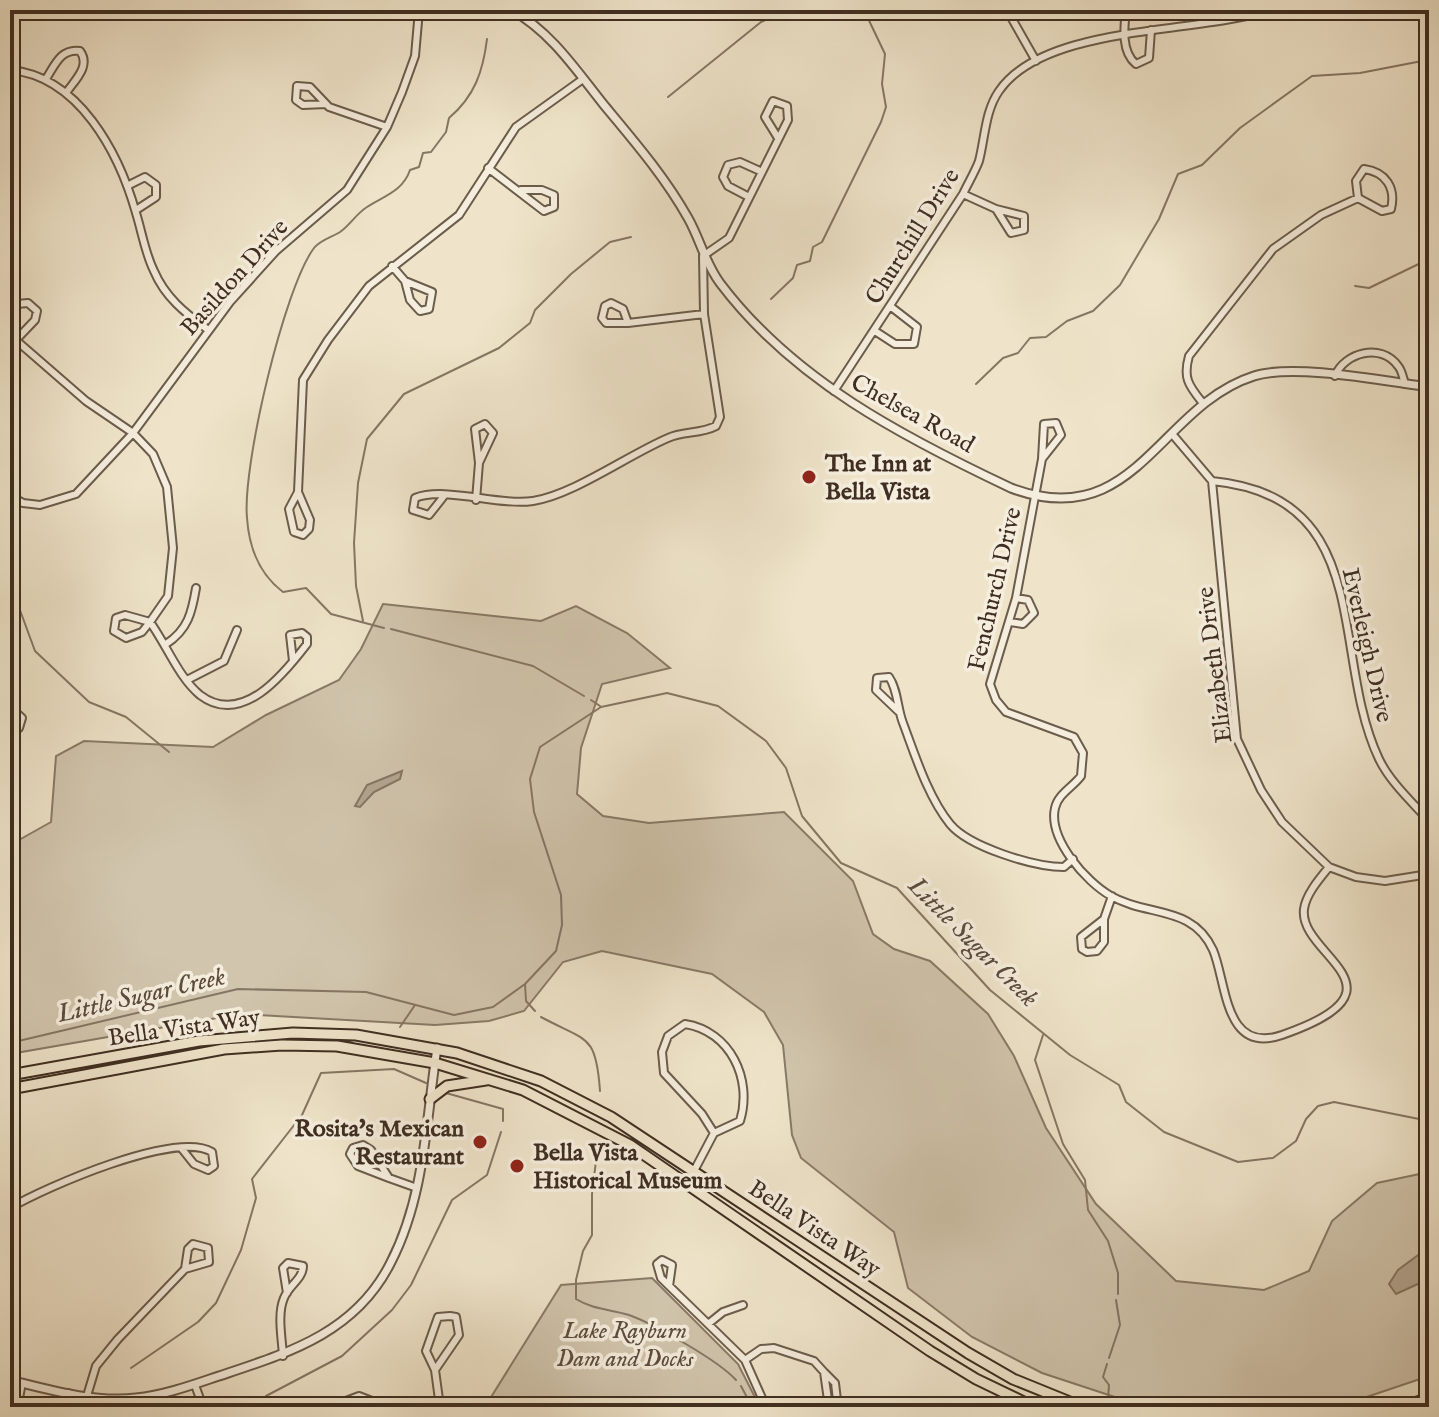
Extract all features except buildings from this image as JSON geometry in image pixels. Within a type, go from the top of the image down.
[{"type":"main road","name":"Bella Vista Way","points":[[10,1075],[239,1036],[293,1033],[356,1035],[437,1048],[503,1066],[576,1098],[694,1171],[968,1353],[1013,1379],[1082,1407]]},
{"type":"main road","name":"Bella Vista Way","points":[[10,1089],[224,1049],[282,1045],[337,1046],[435,1063],[493,1080],[560,1107],[630,1145],[930,1351],[976,1379],[1034,1407]]},
{"type":"main road","points":[[430,1099],[447,1086],[493,1080]]},
{"type":"main road","points":[[1403,1407],[1429,1398]]},
{"type":"street","points":[[307,10],[323,10]]},
{"type":"street","name":"Basildon Drive","points":[[10,496],[23,503],[40,505],[76,494],[133,433],[207,329],[276,251],[347,190],[387,127],[415,56],[419,10]]},
{"type":"street","name":"Chelsea Road","points":[[512,10],[553,40],[641,150],[689,219],[703,256],[719,281],[771,340],[834,391],[983,475],[1034,497],[1073,496],[1123,480],[1173,435],[1202,402],[1225,387],[1256,375],[1283,371],[1429,387]]},
{"type":"street","points":[[1007,10],[1036,61]]},
{"type":"street","name":"Churchill Drive","points":[[834,391],[963,194],[978,163],[990,111],[998,92],[1012,75],[1062,50],[1124,35],[1269,10]]},
{"type":"street","points":[[1124,11],[1124,35],[1131,60],[1147,62],[1151,54],[1151,30]]},
{"type":"street","points":[[46,79],[61,56],[71,50],[80,51],[84,58],[83,69],[66,93]]},
{"type":"street","points":[[10,70],[46,79],[66,93],[101,134],[127,186],[153,271],[181,310],[207,329]]},
{"type":"street","points":[[298,492],[310,520],[309,529],[303,535],[294,532],[289,509],[298,492],[303,380],[360,297],[392,266],[459,215],[516,127],[583,79]]},
{"type":"street","points":[[326,104],[310,87],[297,86],[296,100],[303,105],[326,104],[387,127]]},
{"type":"street","points":[[444,496],[429,515],[413,510],[415,498],[444,496],[533,501],[555,495],[661,441],[716,426],[719,404],[704,314],[703,256],[729,238],[778,138],[789,112],[783,103],[773,101],[765,117],[778,138]]},
{"type":"street","points":[[749,197],[728,186],[723,177],[728,165],[740,162],[760,171]]},
{"type":"street","points":[[488,168],[521,190],[544,211],[554,207],[554,195],[550,192],[521,190]]},
{"type":"street","points":[[1364,169],[1377,171],[1389,183],[1394,197],[1391,209],[1382,211],[1358,198],[1356,181],[1364,169]]},
{"type":"street","points":[[127,186],[145,177],[156,185],[156,197],[136,210]]},
{"type":"street","points":[[963,194],[996,209],[1020,213],[1024,216],[1024,230],[1011,233],[996,209]]},
{"type":"street","points":[[1202,402],[1188,384],[1184,373],[1189,356],[1273,249],[1321,215],[1358,198]]},
{"type":"street","points":[[392,266],[405,281],[414,306],[420,311],[429,309],[432,292],[405,281]]},
{"type":"street","points":[[10,311],[17,304],[28,303],[37,311],[35,320],[13,338],[86,401],[133,433],[153,454],[167,487],[172,572],[168,596],[150,622],[142,632],[126,638],[114,631],[116,618],[125,615],[150,622],[187,680],[201,696],[238,704],[252,700],[293,661]]},
{"type":"street","points":[[628,323],[623,309],[611,303],[605,306],[602,318],[606,323],[628,323],[704,314]]},
{"type":"street","points":[[875,331],[895,344],[914,344],[917,340],[917,327],[890,306]]},
{"type":"street","points":[[1335,376],[1340,362],[1353,354],[1371,353],[1390,358],[1399,366],[1405,384]]},
{"type":"street","points":[[1056,423],[1061,435],[1042,459],[1040,432],[1044,424],[1056,423]]},
{"type":"street","points":[[476,500],[479,463],[473,435],[475,429],[485,424],[493,433],[479,463]]},
{"type":"street","points":[[1173,435],[1212,481]]},
{"type":"street","points":[[1429,458],[1429,470]]},
{"type":"street","name":"Fenchurch Drive","points":[[1042,459],[1016,598],[990,684],[996,700],[1015,717],[1043,723],[1074,737],[1083,753],[1081,776],[1059,797],[1054,808],[1057,831],[1073,859],[1112,896],[1189,920],[1206,934],[1215,954],[1232,1019],[1244,1031],[1262,1037],[1279,1036],[1331,1009],[1344,998],[1348,985],[1344,972],[1316,941],[1306,923],[1304,908],[1329,867]]},
{"type":"street","name":"Everleigh Drive","points":[[1212,481],[1245,484],[1285,506],[1300,517],[1327,553],[1346,607],[1352,656],[1379,761],[1429,821]]},
{"type":"street","name":"Elizabeth Drive","points":[[1212,481],[1237,739],[1261,790],[1282,822],[1329,867],[1356,877],[1385,881],[1429,874]]},
{"type":"street","points":[[166,644],[179,636],[191,618],[196,588]]},
{"type":"street","points":[[1010,622],[1023,624],[1034,613],[1028,600],[1016,598]]},
{"type":"street","points":[[187,680],[224,661],[237,630]]},
{"type":"street","points":[[898,711],[876,690],[877,678],[889,677],[893,682],[898,711],[935,799],[951,825],[969,838],[1032,863],[1064,867],[1073,859]]},
{"type":"street","points":[[10,707],[22,718],[19,728],[10,730]]},
{"type":"street","points":[[1104,919],[1081,937],[1082,949],[1097,951],[1104,942],[1104,919],[1112,896]]},
{"type":"street","points":[[694,1171],[714,1133],[740,1121],[747,1100],[741,1073],[721,1039],[702,1027],[685,1024],[668,1036],[662,1052],[664,1073],[702,1114],[714,1133]]},
{"type":"street","points":[[10,1380],[87,1396],[141,1398],[195,1385],[283,1356],[317,1340],[365,1301],[392,1260],[417,1188],[437,1048]]},
{"type":"street","points":[[389,1178],[371,1150],[363,1145],[353,1148],[350,1154],[358,1166],[389,1178],[417,1188]]},
{"type":"street","points":[[10,1208],[103,1164],[182,1149],[204,1147],[212,1152],[214,1166],[208,1170],[200,1168],[182,1149]]},
{"type":"street","points":[[87,1396],[90,1378],[106,1353],[185,1269],[209,1262],[208,1248],[193,1244],[188,1249],[185,1269]]},
{"type":"street","points":[[283,1356],[281,1313],[287,1293],[303,1274],[303,1266],[297,1262],[288,1263],[283,1268],[287,1293]]},
{"type":"street","points":[[669,1286],[745,1360],[766,1407]]},
{"type":"street","points":[[708,1324],[723,1312],[743,1305]]},
{"type":"street","points":[[435,1370],[459,1335],[456,1317],[438,1317],[426,1351],[427,1360],[435,1370],[440,1407]]},
{"type":"street","points":[[745,1360],[761,1349],[774,1348],[814,1361],[824,1372]]},
{"type":"street","points":[[10,1402],[19,1398],[22,1383]]},
{"type":"street","points":[[195,1385],[203,1407]]},
{"type":"street","points":[[65,1407],[68,1393]]},
{"type":"street","points":[[330,1407],[359,1396],[372,1401],[377,1407]]},
{"type":"street","points":[[141,1398],[141,1407]]},
{"type":"green space","points":[[383,604],[541,621],[576,606],[627,633],[670,668],[602,684],[581,748],[577,794],[603,816],[649,823],[784,812],[853,881],[873,934],[894,949],[930,961],[988,1014],[1014,1056],[1046,1128],[1096,1204],[1176,1281],[1264,1290],[1309,1271],[1332,1221],[1377,1183],[1429,1172],[1429,1376],[1337,1407],[1157,1407],[1133,1403],[1042,1373],[972,1337],[908,1288],[894,1232],[801,1158],[792,1135],[783,1045],[764,1012],[712,974],[602,951],[563,962],[524,1011],[489,1021],[435,1025],[240,1014],[10,1054],[10,845],[51,822],[56,756],[84,741],[213,747],[266,715],[339,680],[361,649]]},
{"type":"green space","name":"Lake Rayburn Dam and Docks","points":[[652,1278],[738,1364],[760,1407],[448,1407],[483,1397],[488,1402],[561,1285]]},
{"type":"shaded area","points":[[402,771],[400,779],[374,792],[360,807],[355,806],[367,785]]},
{"type":"shaded area","points":[[1429,1247],[1429,1279],[1396,1294],[1389,1284],[1398,1270]]},
{"type":"waterway","points":[[668,97],[761,22],[787,10]]},
{"type":"waterway","points":[[771,299],[793,278],[797,265],[810,261],[813,247],[822,242],[886,107],[882,84],[885,54],[864,10]]},
{"type":"waterway","points":[[384,628],[331,614],[306,588],[283,592],[268,577],[257,559],[248,529],[247,493],[251,460],[267,379],[302,269],[314,248],[340,232],[367,207],[398,188],[410,170],[419,167],[423,153],[431,152],[446,132],[449,118],[471,92],[480,72],[487,39]]},
{"type":"waterway","points":[[976,384],[1003,358],[1018,353],[1030,338],[1046,337],[1067,321],[1093,311],[1120,285],[1159,219],[1178,174],[1202,165],[1240,128],[1312,76],[1360,73],[1422,61],[1429,55]]},
{"type":"waterway","points":[[363,621],[356,586],[354,543],[358,483],[367,439],[404,394],[499,348],[530,323],[535,310],[571,274],[610,242],[631,237]]},
{"type":"waterway","points":[[1355,286],[1369,288],[1429,259]]},
{"type":"waterway","points":[[10,583],[35,651],[89,702],[126,717],[169,752]]},
{"type":"waterway","points":[[391,629],[533,666],[584,696]]},
{"type":"waterway","name":"Little Sugar Creek","points":[[10,1043],[238,989],[366,992],[454,1015],[493,1007],[525,984],[556,951],[562,925],[561,895],[534,812],[530,779],[540,747],[601,707],[667,693],[718,706],[766,741],[786,768],[802,816],[841,863],[897,888],[990,990],[1070,1055],[1119,1085],[1126,1102],[1164,1132],[1238,1162],[1273,1158],[1296,1141],[1306,1119],[1318,1106],[1334,1102],[1429,1121]]},
{"type":"waterway","points":[[591,700],[600,706]]},
{"type":"waterway","points":[[525,984],[526,1001],[535,1011]]},
{"type":"waterway","points":[[400,1027],[415,1005]]},
{"type":"waterway","points":[[541,1017],[579,1036],[592,1049],[600,1091]]},
{"type":"waterway","points":[[1043,1035],[1035,1060],[1063,1144],[1085,1180],[1088,1210],[1108,1241],[1118,1273],[1118,1294]]},
{"type":"waterway","points":[[131,1368],[198,1322],[216,1303],[241,1250],[256,1198],[252,1179],[302,1115],[321,1073],[394,1069],[426,1083]]},
{"type":"waterway","points":[[446,1093],[503,1109],[503,1121]]},
{"type":"waterway","points":[[266,1396],[342,1356],[392,1310],[411,1285],[452,1200],[487,1175],[501,1132]]},
{"type":"waterway","points":[[598,1144],[592,1194],[592,1235],[583,1251],[576,1280],[576,1299],[654,1326],[701,1353],[736,1380]]},
{"type":"waterway","points":[[1109,1358],[1120,1325],[1116,1300]]},
{"type":"waterway","points":[[1107,1364],[1103,1377],[1109,1385],[1108,1399]]},
{"type":"waterway","points":[[741,1386],[752,1407]]},
{"type":"waterway","points":[[945,1407],[975,1402],[996,1407]]},
{"type":"place","name":"The Inn at Bella Vista","points":[[809,477]]},
{"type":"place","name":"Rosita's Mexican Restaurant","points":[[480,1142]]},
{"type":"place","name":"Bella Vista Historical Museum","points":[[517,1166]]}]
